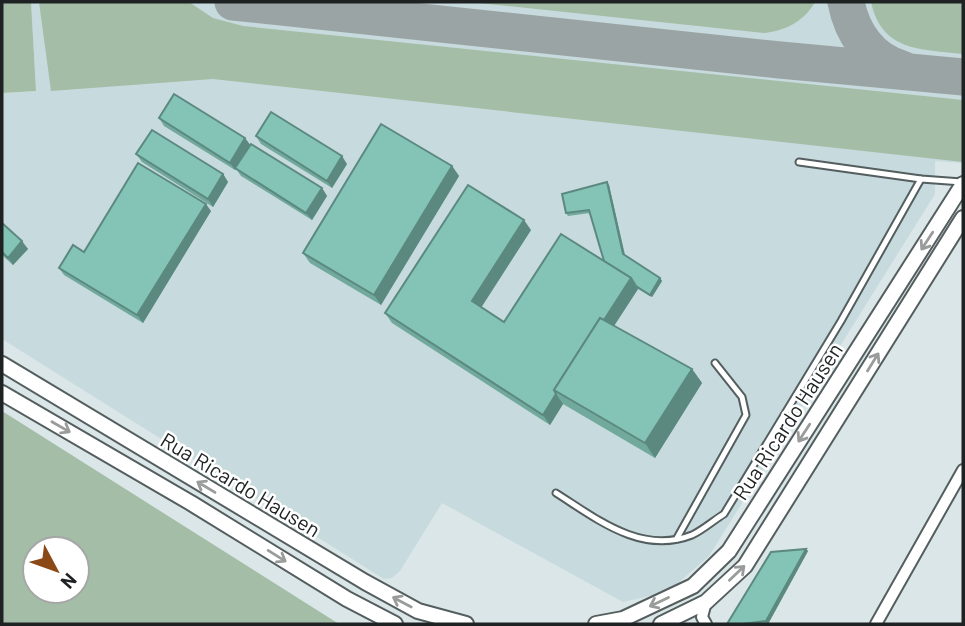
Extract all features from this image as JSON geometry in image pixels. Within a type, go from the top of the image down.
[{"type":"street","name":"Rua Ricardo Hausen","points":[[596,624],[623,619],[693,586],[729,551],[963,183]]},
{"type":"street","name":"Rua Ricardo Hausen","points":[[661,624],[706,602],[745,566],[963,218]]},
{"type":"street","name":"Rua Ricardo Hausen","points":[[2,364],[365,582],[418,611],[466,624]]},
{"type":"street","name":"Rua Ricardo Hausen","points":[[2,393],[191,503],[347,599],[395,624]]},
{"type":"street","points":[[876,624],[963,471]]},
{"type":"street","points":[[706,602],[702,617],[706,624]]},
{"type":"lane","points":[[799,162],[963,183]]},
{"type":"lane","points":[[556,493],[617,531],[653,541],[693,534],[724,514],[834,332],[921,179]]},
{"type":"lane","points":[[677,538],[746,415],[742,397],[715,363]]},
{"type":"shaded area","points":[[31,2],[963,2],[963,163],[935,161],[935,194],[709,556],[677,584],[654,595],[623,602],[442,503],[400,571],[392,578],[384,579],[2,339],[2,93],[36,91]]},
{"type":"green space","points":[[2,2],[31,2],[36,91],[2,93]]},
{"type":"green space","points":[[39,2],[189,2],[213,18],[243,26],[963,100],[963,162],[213,79],[51,91]]},
{"type":"green space","points":[[469,2],[815,2],[794,24],[765,33]]},
{"type":"green space","points":[[871,2],[963,2],[963,54],[918,49],[894,39],[884,31]]},
{"type":"green space","points":[[2,411],[339,624],[2,624]]},
{"type":"building","points":[[174,94],[245,138],[230,163],[159,118]]},
{"type":"building","points":[[271,112],[342,156],[327,181],[256,136]]},
{"type":"building","points":[[381,124],[452,166],[374,295],[303,253]]},
{"type":"building","points":[[152,130],[223,174],[208,199],[136,154]]},
{"type":"building","points":[[251,144],[322,188],[306,213],[235,168]]},
{"type":"building","points":[[138,163],[206,204],[137,315],[59,268],[73,245],[84,252]]},
{"type":"building","points":[[607,182],[623,254],[660,278],[650,295],[636,286],[631,278],[604,261],[589,210],[566,213],[562,194]]},
{"type":"building","points":[[468,185],[524,220],[472,301],[504,322],[561,234],[631,278],[604,320],[600,318],[554,390],[556,394],[543,415],[385,313]]},
{"type":"building","points":[[2,223],[22,241],[8,258],[2,252]]},
{"type":"building","points":[[600,318],[692,369],[645,443],[554,390]]},
{"type":"building","points":[[806,549],[766,621],[727,624],[771,552]]},
{"type":"taxiway","points":[[233,2],[963,77]]},
{"type":"taxiway","points":[[846,2],[853,24],[864,44],[881,59],[902,69]]}]
